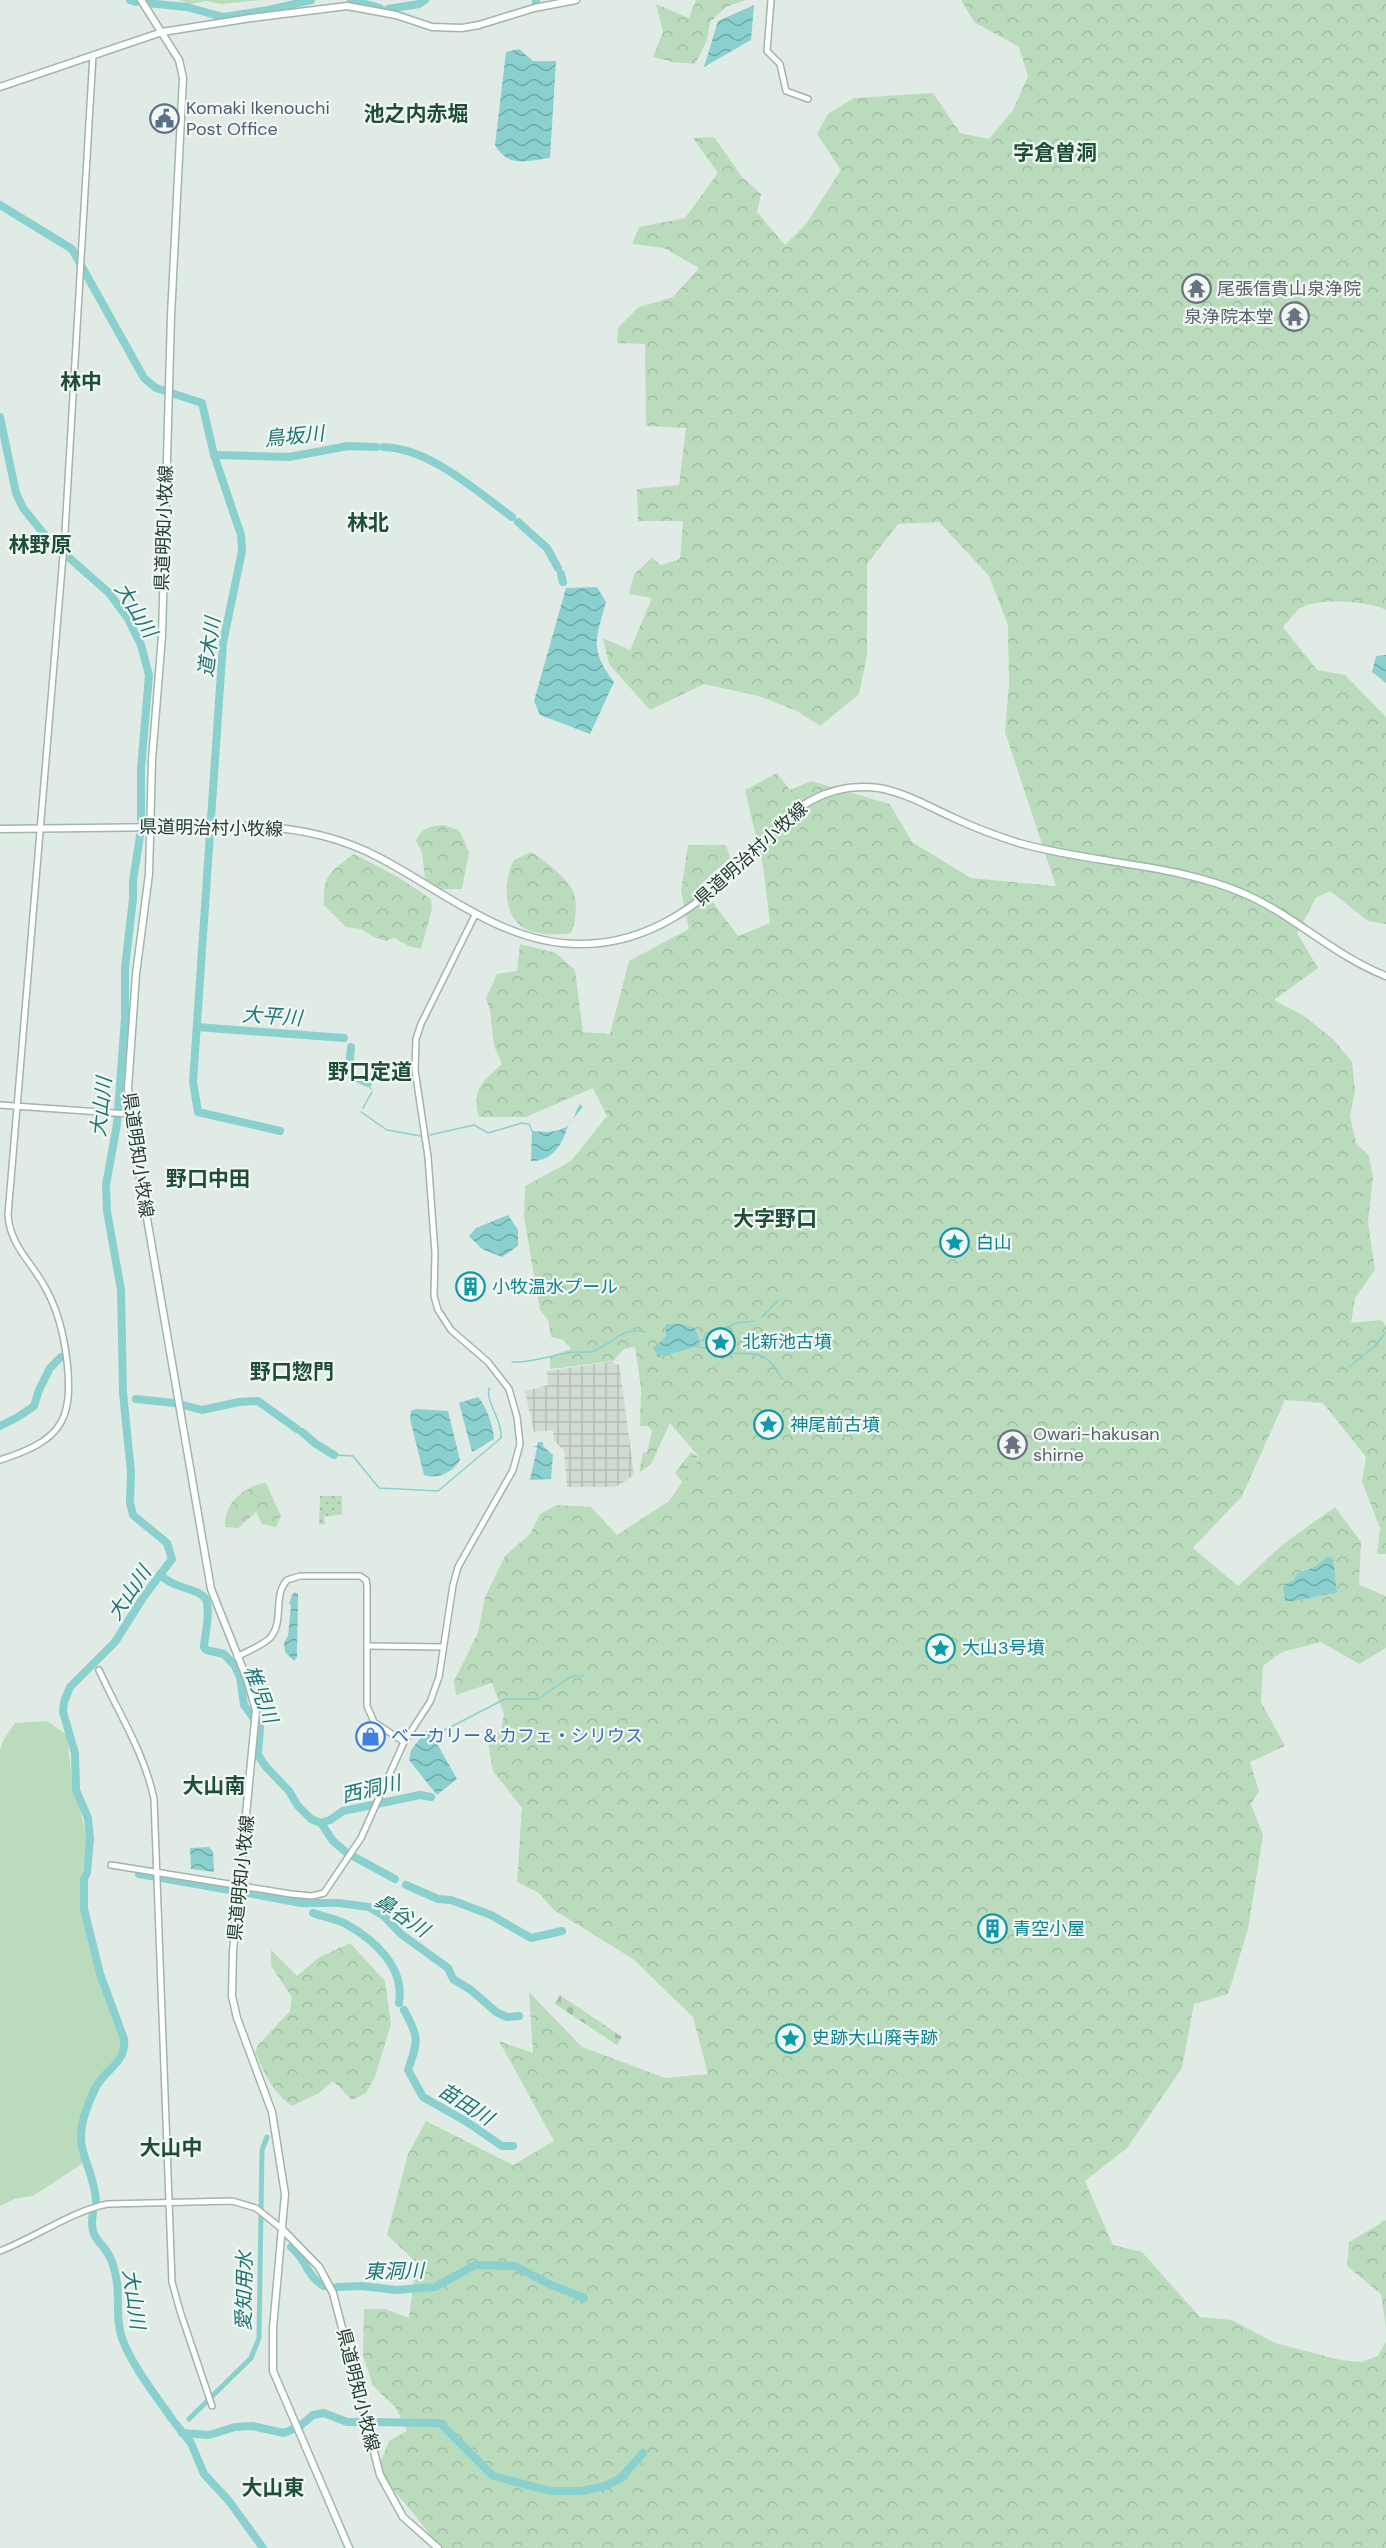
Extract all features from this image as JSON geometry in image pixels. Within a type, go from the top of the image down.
[{"type":"main road","name":"県道明知小牧線","points":[[141,0],[179,60],[183,78],[168,392],[162,636],[152,760],[149,874],[136,974],[127,1114],[211,1589],[252,1693],[256,1717],[233,1951],[232,1996],[237,2018],[274,2118],[285,2193],[273,2361],[277,2383],[350,2548]]},
{"type":"main road","points":[[0,87],[162,32],[347,6],[396,15],[432,27],[462,28],[534,8],[576,0]]},
{"type":"main road","name":"県道明治村小牧線","points":[[0,829],[211,826],[282,828],[340,841],[381,858],[476,914],[508,930],[533,938],[566,944],[602,944],[626,939],[662,925],[704,897],[782,822],[813,799],[833,791],[852,788],[881,789],[913,798],[976,828],[1017,843],[1191,877],[1229,888],[1276,910],[1349,958],[1386,976]]},
{"type":"main road","name":"県道明知小牧線","points":[[282,2229],[319,2267],[333,2293],[380,2475],[404,2517],[438,2548]]},
{"type":"street","points":[[771,0],[767,51],[780,64],[786,91],[808,99]]},
{"type":"street","points":[[0,1460],[23,1452],[48,1438],[66,1414],[70,1390],[64,1338],[57,1314],[48,1291],[17,1247],[9,1227],[16,1107],[63,561],[93,55]]},
{"type":"street","points":[[111,1865],[157,1877],[318,1896],[328,1890],[350,1855],[374,1810],[404,1742],[425,1712],[435,1691],[458,1567],[513,1470],[520,1444],[517,1418],[509,1389],[488,1362],[450,1330],[438,1310],[434,1296],[435,1253],[429,1157],[415,1070],[416,1039],[421,1024],[476,914]]},
{"type":"street","points":[[0,1105],[127,1114]]},
{"type":"street","points":[[237,1657],[272,1636],[277,1624],[278,1594],[287,1580],[300,1576],[357,1575],[363,1577],[367,1586],[367,1706],[370,1715],[379,1727],[404,1742]]},
{"type":"street","points":[[367,1646],[443,1647]]},
{"type":"street","points":[[99,1670],[151,1784],[155,1814],[168,2202],[174,2294],[212,2406]]},
{"type":"street","points":[[0,2251],[25,2242],[100,2205],[232,2201],[256,2208],[282,2229]]},
{"type":"shaded area","points":[[611,1362],[619,1365],[634,1475],[616,1487],[567,1487],[564,1450],[554,1441],[553,1430],[534,1432],[525,1391],[548,1385],[547,1371]]},
{"type":"green space","points":[[179,0],[261,0],[222,4],[206,1],[190,4]]},
{"type":"green space","points":[[696,0],[746,0],[726,7],[710,22],[707,40],[695,64],[672,62],[653,57],[663,32],[656,4],[689,18]]},
{"type":"green space","points":[[961,0],[1386,0],[1386,610],[1367,604],[1317,603],[1299,609],[1283,627],[1317,670],[1345,675],[1386,717],[1386,924],[1368,921],[1330,891],[1316,898],[1297,933],[1318,968],[1274,1000],[1304,1016],[1333,1039],[1352,1062],[1355,1091],[1350,1116],[1356,1143],[1369,1156],[1373,1177],[1368,1222],[1375,1270],[1355,1298],[1351,1323],[1381,1320],[1386,1326],[1386,1554],[1377,1554],[1380,1528],[1362,1482],[1366,1457],[1323,1403],[1285,1400],[1242,1496],[1193,1548],[1238,1586],[1282,1545],[1335,1507],[1361,1542],[1359,1585],[1386,1596],[1386,1648],[1359,1664],[1321,1642],[1282,1652],[1263,1666],[1261,1702],[1285,1746],[1250,1762],[1259,1791],[1251,1804],[1263,1835],[1248,1929],[1228,1994],[1194,2004],[1182,2068],[1127,2148],[1085,2181],[1113,2245],[1142,2252],[1200,2317],[1232,2320],[1275,2343],[1340,2360],[1362,2362],[1378,2356],[1386,2341],[1386,2548],[437,2548],[424,2527],[392,2489],[378,2468],[389,2441],[407,2431],[396,2408],[373,2386],[363,2355],[364,2309],[385,2309],[409,2318],[416,2262],[387,2235],[408,2154],[426,2121],[513,2165],[554,2141],[499,2041],[533,2053],[529,1992],[582,2047],[665,2078],[708,2074],[693,2017],[633,1959],[554,1910],[539,1893],[517,1882],[522,1808],[493,1771],[487,1737],[501,1731],[504,1714],[492,1683],[456,1695],[454,1681],[478,1633],[485,1597],[505,1556],[530,1534],[540,1514],[557,1505],[591,1507],[617,1535],[669,1501],[697,1461],[698,1456],[670,1423],[651,1464],[639,1473],[643,1453],[647,1452],[652,1431],[648,1426],[640,1426],[641,1388],[635,1347],[624,1349],[613,1361],[550,1369],[550,1356],[571,1349],[564,1340],[551,1337],[548,1320],[540,1310],[524,1217],[525,1186],[571,1161],[607,1116],[593,1088],[526,1117],[479,1117],[477,1099],[480,1086],[502,1064],[494,1046],[490,1010],[486,998],[497,974],[517,971],[520,944],[556,953],[575,970],[583,1032],[610,1034],[629,961],[689,929],[681,891],[688,845],[726,845],[730,858],[700,885],[738,936],[770,923],[763,866],[745,790],[777,773],[790,790],[811,781],[890,804],[912,842],[971,878],[1056,886],[1005,732],[1009,684],[1008,625],[989,576],[939,522],[898,524],[867,564],[867,655],[859,694],[820,726],[797,711],[759,696],[704,684],[650,710],[609,664],[603,638],[630,650],[652,598],[629,594],[634,574],[652,558],[661,565],[680,559],[683,521],[638,521],[637,489],[679,485],[686,428],[646,426],[645,344],[617,343],[618,328],[639,307],[673,297],[699,268],[664,248],[632,244],[639,227],[685,218],[718,173],[693,138],[714,137],[742,177],[761,194],[757,212],[785,245],[806,224],[841,170],[817,134],[828,114],[854,98],[933,93],[960,133],[989,139],[1013,110],[1028,76],[1019,47],[974,22]]},
{"type":"green space","points":[[443,825],[459,830],[469,852],[462,889],[442,889],[425,879],[422,852],[416,841],[426,828]]},
{"type":"green space","points":[[531,852],[560,875],[573,891],[576,913],[571,933],[532,932],[521,926],[510,912],[507,885],[511,867],[514,860]]},
{"type":"green space","points":[[354,854],[398,877],[431,899],[432,909],[421,949],[394,938],[386,941],[361,929],[346,927],[324,905],[325,886],[330,874]]},
{"type":"green space","points":[[691,1452],[697,1456],[697,1461],[683,1483],[675,1473]]},
{"type":"green space","points":[[266,1483],[281,1516],[276,1527],[262,1524],[256,1512],[238,1528],[225,1527],[226,1514],[233,1501],[248,1489]]},
{"type":"green space","points":[[320,1496],[342,1496],[342,1514],[324,1517],[325,1524],[319,1525]]},
{"type":"green space","points":[[47,1721],[67,1735],[73,1789],[79,1803],[87,1841],[80,1886],[88,1943],[109,2009],[121,2036],[123,2048],[95,2082],[84,2106],[77,2141],[83,2163],[33,2196],[17,2198],[0,2206],[0,1749],[15,1723]]},
{"type":"green space","points":[[350,1943],[385,1981],[391,2024],[375,2077],[366,2093],[352,2100],[333,2081],[319,2093],[292,2106],[274,2089],[255,2052],[258,2045],[290,2011],[292,1997],[271,1966],[271,1950],[297,1976],[318,1958]]},
{"type":"green space","points":[[560,1995],[622,2037],[617,2045],[555,2004]]},
{"type":"green space","points":[[1386,2220],[1386,2328],[1381,2294],[1347,2266],[1349,2242]]},
{"type":"water","points":[[754,5],[751,40],[704,67],[718,21]]},
{"type":"water","points":[[519,49],[533,61],[556,61],[550,158],[512,160],[500,152],[495,145],[506,52]]},
{"type":"water","points":[[597,587],[606,602],[598,635],[598,652],[606,671],[614,682],[590,734],[540,715],[534,701],[566,588]]},
{"type":"water","points":[[1386,655],[1386,683],[1372,672],[1376,656]]},
{"type":"water","points":[[580,1104],[583,1107],[573,1119],[577,1108]]},
{"type":"water","points":[[568,1125],[560,1145],[551,1155],[538,1161],[531,1161],[532,1131],[553,1131],[563,1129]]},
{"type":"water","points":[[508,1215],[518,1230],[518,1246],[502,1257],[482,1249],[469,1236],[476,1228]]},
{"type":"water","points":[[666,1324],[680,1324],[695,1328],[700,1342],[699,1346],[658,1357],[653,1348],[666,1337]]},
{"type":"water","points":[[478,1397],[489,1417],[494,1439],[472,1452],[459,1403]]},
{"type":"water","points":[[416,1409],[448,1411],[460,1460],[445,1474],[424,1475],[410,1419],[411,1411]]},
{"type":"water","points":[[538,1442],[543,1442],[543,1446],[553,1455],[551,1479],[530,1480],[537,1448],[533,1446],[537,1446]]},
{"type":"water","points":[[1327,1557],[1333,1558],[1337,1593],[1285,1601],[1283,1586],[1294,1580],[1297,1574],[1314,1567]]},
{"type":"water","points":[[295,1592],[298,1594],[297,1657],[294,1661],[285,1652],[284,1642],[288,1636],[291,1605],[289,1604]]},
{"type":"water","points":[[426,1731],[431,1733],[457,1779],[437,1795],[409,1760],[411,1750]]},
{"type":"water","points":[[209,1847],[213,1852],[214,1872],[191,1869],[190,1848]]},
{"type":"waterway","points":[[130,0],[136,2]]},
{"type":"waterway","points":[[147,3],[187,7],[223,17],[269,10],[311,0]]},
{"type":"waterway","points":[[351,0],[380,8]]},
{"type":"waterway","points":[[388,9],[419,4],[425,0]]},
{"type":"waterway","name":"道木川","points":[[0,205],[72,249],[144,378],[156,388],[202,403],[214,455],[241,535],[242,551],[223,643],[193,1082],[198,1112],[280,1131]]},
{"type":"waterway","name":"大山川","points":[[0,417],[16,493],[23,508],[48,539],[109,593],[127,617],[141,645],[149,675],[141,769],[141,819]]},
{"type":"waterway","name":"鳥坂川","points":[[214,455],[289,457],[348,446],[376,447]]},
{"type":"waterway","name":"鳥坂川","points":[[383,447],[401,449],[435,463],[512,517]]},
{"type":"waterway","name":"鳥坂川","points":[[518,522],[547,548],[558,568]]},
{"type":"waterway","name":"鳥坂川","points":[[561,574],[563,582]]},
{"type":"waterway","name":"大山川","points":[[96,2201],[82,2147],[82,2124],[95,2089],[122,2054],[124,2039],[100,1974],[84,1909],[84,1879],[87,1873],[90,1839],[88,1818],[76,1790],[75,1753],[63,1712],[64,1702],[70,1687],[115,1642],[144,1596],[172,1559],[167,1543],[133,1515],[130,1503],[131,1472],[123,1393],[121,1290],[107,1211],[106,1185],[117,1124],[125,1018],[125,968],[133,881],[140,836]]},
{"type":"waterway","name":"大平川","points":[[197,1027],[344,1038]]},
{"type":"waterway","name":"大平川","points":[[351,1047],[349,1069],[352,1076],[368,1083]]},
{"type":"waterway","name":"大平川","points":[[368,1083],[371,1089]]},
{"type":"waterway","points":[[363,1108],[372,1092]]},
{"type":"waterway","points":[[361,1112],[387,1130],[421,1136]]},
{"type":"waterway","points":[[430,1135],[474,1125],[488,1133],[522,1123],[529,1124],[532,1131]]},
{"type":"waterway","points":[[762,1317],[778,1301]]},
{"type":"waterway","points":[[698,1341],[703,1341],[706,1333],[719,1331],[736,1323],[755,1321]]},
{"type":"waterway","points":[[512,1362],[570,1352],[590,1352],[629,1331],[645,1332]]},
{"type":"waterway","points":[[1349,1367],[1375,1346],[1386,1332]]},
{"type":"waterway","points":[[697,1347],[712,1349],[715,1355],[722,1357],[727,1353],[746,1353],[766,1358],[782,1379]]},
{"type":"waterway","points":[[0,1426],[34,1406],[50,1368],[61,1357]]},
{"type":"waterway","points":[[334,1455],[353,1456],[379,1488],[438,1491],[501,1438],[499,1425],[489,1399],[489,1388]]},
{"type":"waterway","points":[[136,1399],[175,1403]]},
{"type":"waterway","points":[[183,1405],[202,1410],[239,1402],[258,1401],[297,1429]]},
{"type":"waterway","points":[[302,1432],[334,1455]]},
{"type":"waterway","name":"椎児川","points":[[160,1574],[173,1583],[195,1591],[205,1598],[208,1613],[204,1647],[206,1650],[224,1654],[235,1666],[240,1677],[244,1705],[260,1727],[258,1755],[266,1767],[289,1791],[298,1806],[311,1819],[321,1823],[333,1841],[347,1853],[395,1879]]},
{"type":"waterway","points":[[433,1736],[505,1699],[538,1699],[567,1679],[584,1676]]},
{"type":"waterway","name":"西洞川","points":[[321,1823],[343,1811],[420,1795],[431,1797]]},
{"type":"waterway","name":"鼻谷川","points":[[139,1874],[235,1891]]},
{"type":"waterway","name":"椎児川","points":[[406,1885],[438,1899],[451,1900],[491,1915],[531,1938],[562,1931]]},
{"type":"waterway","name":"鼻谷川","points":[[243,1892],[301,1903],[338,1903],[369,1907],[384,1916],[401,1934],[448,1968],[453,1979],[471,1990],[496,2012],[507,2017],[519,2016]]},
{"type":"waterway","name":"苗田川","points":[[313,1913],[344,1923],[376,1946],[392,1966],[397,1978],[400,1990],[399,2003]]},
{"type":"waterway","name":"苗田川","points":[[404,2010],[413,2027],[416,2040],[408,2070],[423,2097],[467,2122],[502,2146],[513,2146]]},
{"type":"waterway","name":"愛知用水","points":[[189,2419],[251,2358],[259,2338],[262,2150],[267,2137]]},
{"type":"waterway","name":"大山川","points":[[93,2213],[92,2223],[95,2236],[109,2255],[115,2272],[123,2342],[142,2376],[172,2419]]},
{"type":"waterway","name":"東洞川","points":[[291,2247],[314,2278],[324,2286]]},
{"type":"waterway","name":"東洞川","points":[[337,2287],[362,2286],[396,2290],[435,2287],[475,2265],[515,2266],[549,2284],[584,2298]]},
{"type":"waterway","points":[[182,2433],[209,2435],[235,2427],[252,2426],[284,2433],[300,2426],[313,2415],[324,2413],[347,2422],[361,2422]]},
{"type":"waterway","points":[[369,2422],[440,2423],[493,2476],[550,2491],[580,2491],[602,2487],[620,2479],[643,2453]]},
{"type":"waterway","name":"大山川","points":[[175,2423],[191,2443],[204,2474],[229,2501],[263,2548]]},
{"type":"place","name":"Komaki Ikenouchi Post Office","points":[[165,118]]},
{"type":"place","name":"尾張信貴山泉浄院","points":[[1196,289]]},
{"type":"place","name":"泉浄院本堂","points":[[1295,317]]},
{"type":"place","name":"白山","points":[[955,1243]]},
{"type":"place","name":"小牧温水プール","points":[[471,1287]]},
{"type":"place","name":"北新池古墳","points":[[721,1342]]},
{"type":"place","name":"神尾前古墳","points":[[769,1425]]},
{"type":"place","name":"Owari-hakusan shirne","points":[[1012,1444]]},
{"type":"place","name":"大山3号墳","points":[[941,1648]]},
{"type":"place","name":"ベーカリー＆カフェ・シリウス","points":[[370,1736]]},
{"type":"place","name":"青空小屋","points":[[992,1929]]},
{"type":"place","name":"史跡大山廃寺跡","points":[[791,2038]]},
{"type":"district","name":"池之内赤堀","points":[[416,114]]},
{"type":"district","name":"字倉曽洞","points":[[1055,153]]},
{"type":"district","name":"林中","points":[[81,382]]},
{"type":"district","name":"林北","points":[[368,523]]},
{"type":"district","name":"林野原","points":[[40,545]]},
{"type":"district","name":"野口定道","points":[[370,1072]]},
{"type":"district","name":"野口中田","points":[[208,1179]]},
{"type":"district","name":"大字野口","points":[[775,1219]]},
{"type":"district","name":"野口惣門","points":[[292,1372]]},
{"type":"district","name":"大山南","points":[[214,1786]]},
{"type":"district","name":"大山中","points":[[171,2148]]},
{"type":"district","name":"大山東","points":[[273,2488]]}]
